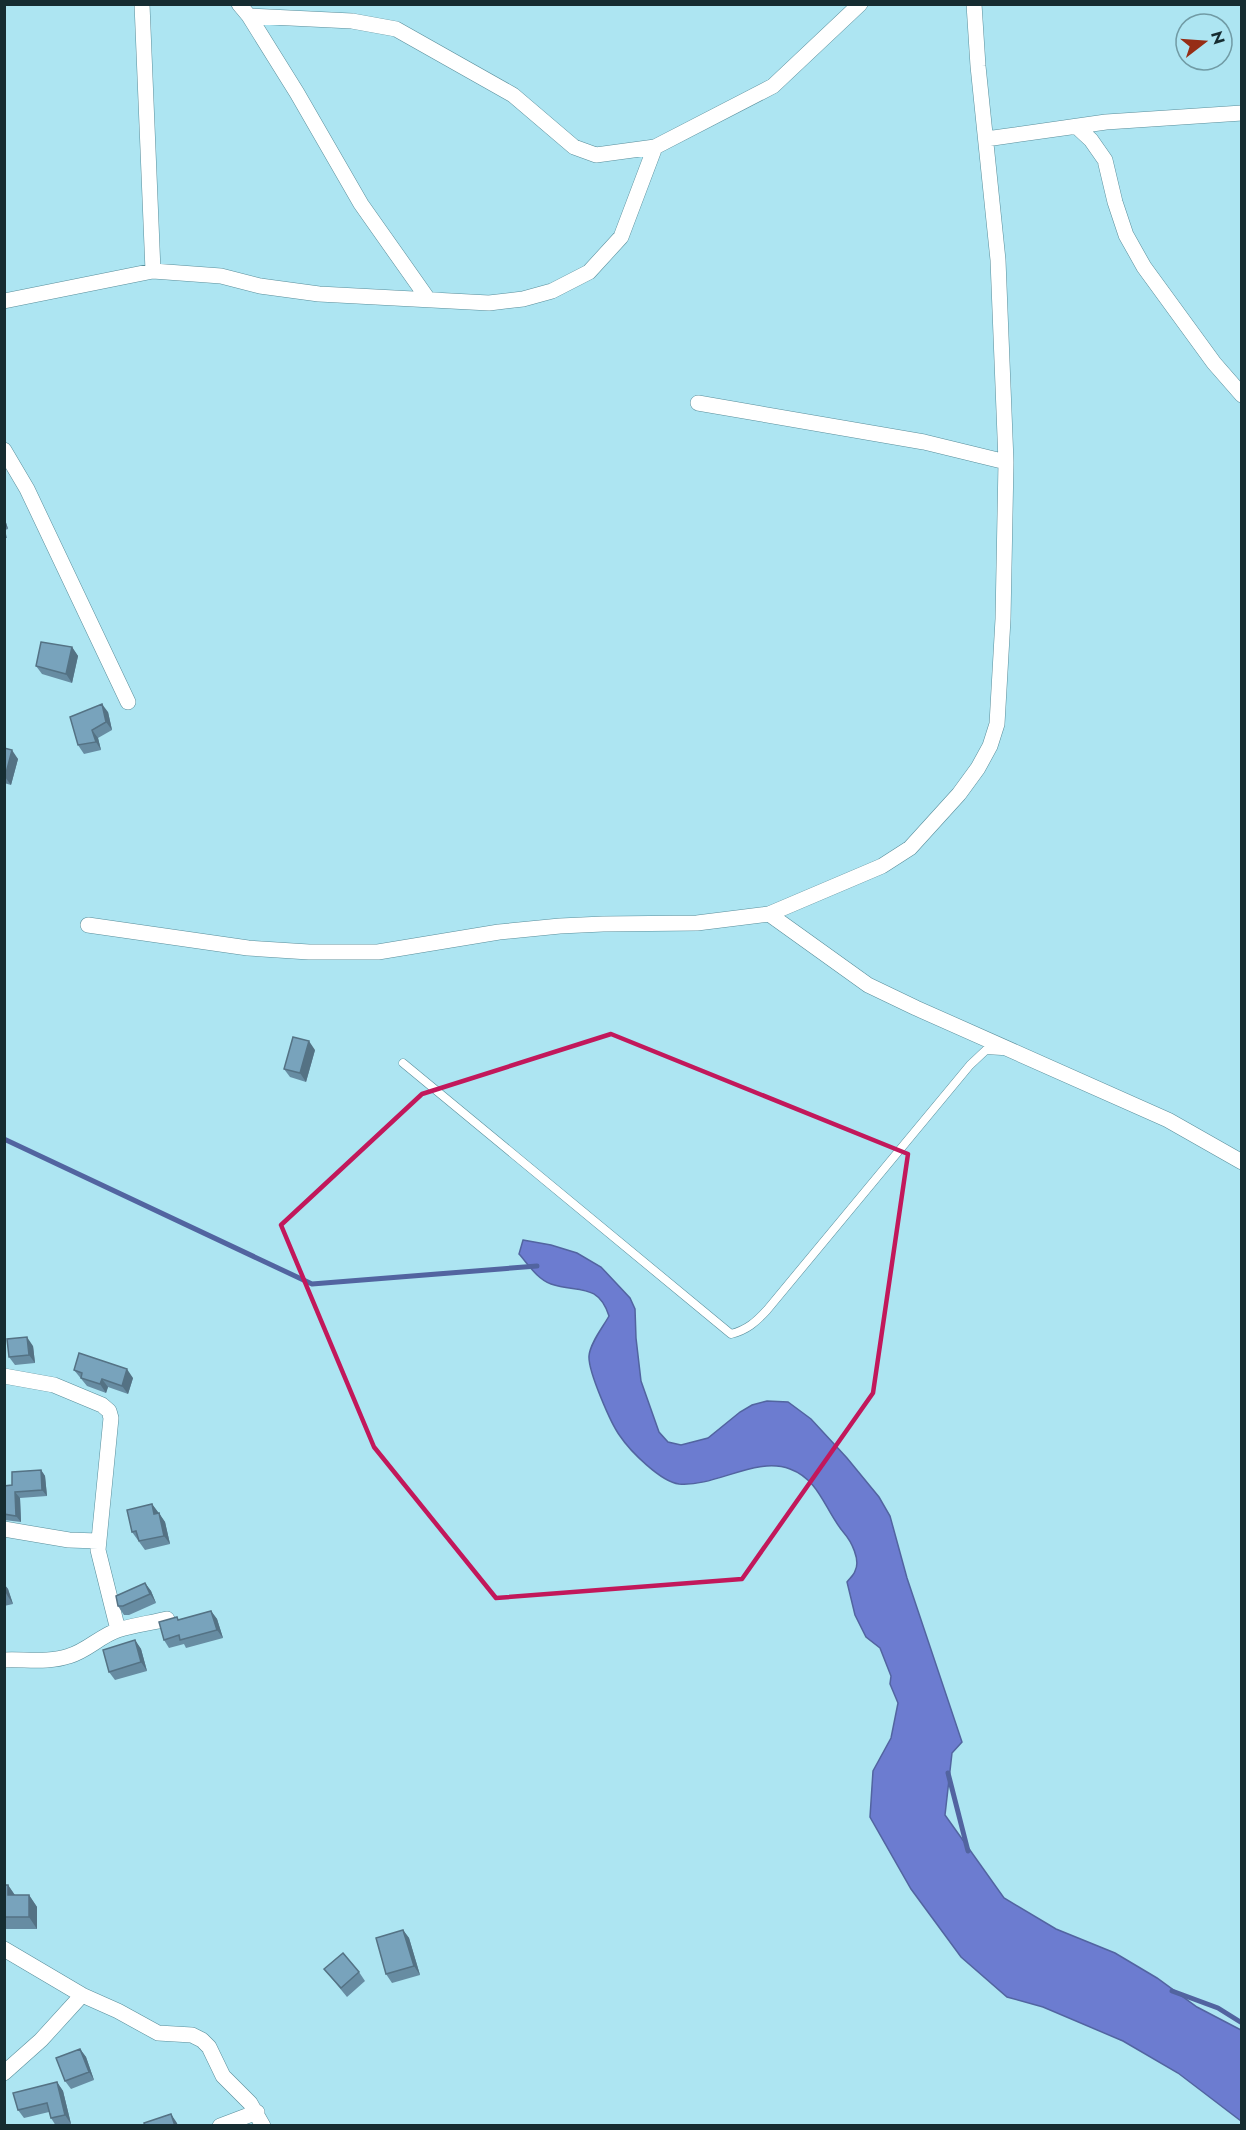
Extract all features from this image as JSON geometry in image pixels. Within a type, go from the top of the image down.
[{"type":"street","points":[[142,4],[153,271]]},
{"type":"street","points":[[244,10],[352,21],[396,29],[513,95],[574,147],[596,155],[655,147],[773,86],[860,4]]},
{"type":"street","points":[[88,926],[248,948],[309,952],[378,952],[499,932],[603,924],[697,923],[769,914],[882,866],[910,848],[959,794],[978,768],[990,746],[997,724],[1006,462],[998,260],[978,66],[974,4]]},
{"type":"street","points":[[244,10],[297,93],[361,204],[429,299]]},
{"type":"street","points":[[986,139],[1077,128],[1106,122],[1242,113]]},
{"type":"street","points":[[1077,128],[1091,140],[1105,160],[1126,235],[1144,267],[1214,363],[1242,395]]},
{"type":"street","points":[[4,301],[153,271],[221,276],[260,286],[319,294],[489,303],[523,299],[552,291],[589,272],[621,237],[655,147]]},
{"type":"street","points":[[698,403],[924,442],[1006,462]]},
{"type":"street","points":[[4,450],[27,489],[128,702]]},
{"type":"street","points":[[769,914],[868,985],[1168,1119],[1242,1162]]},
{"type":"street","points":[[4,1376],[54,1385],[102,1405],[109,1411],[111,1418],[108,1457],[98,1550],[118,1630]]},
{"type":"street","points":[[4,1529],[69,1540],[98,1541]]},
{"type":"street","points":[[4,1660],[55,1660],[81,1652],[104,1636],[118,1630],[167,1619]]},
{"type":"street","points":[[4,1949],[82,1995],[158,2033],[192,2035],[202,2040],[209,2047],[223,2076],[260,2119]]},
{"type":"street","points":[[4,2073],[41,2040],[82,1995]]},
{"type":"street","points":[[220,2126],[260,2119]]},
{"type":"lane","points":[[403,1063],[731,1334],[744,1331],[767,1310],[970,1065],[986,1050],[1015,1052]]},
{"type":"highlighted area","points":[[611,1034],[908,1154],[873,1393],[742,1579],[496,1598],[374,1447],[281,1225],[422,1094]]},
{"type":"water","points":[[523,1240],[577,1253],[601,1267],[630,1298],[635,1309],[641,1381],[659,1432],[668,1442],[681,1445],[708,1438],[752,1405],[767,1401],[788,1402],[811,1419],[879,1497],[890,1516],[907,1578],[962,1742],[952,1753],[945,1815],[1004,1898],[1056,1929],[1115,1953],[1157,1978],[1197,2007],[1241,2030],[1241,2121],[1178,2073],[1123,2041],[1043,2007],[1007,1997],[961,1957],[911,1889],[870,1817],[873,1771],[891,1738],[898,1703],[880,1648],[866,1637],[855,1615],[847,1582],[857,1567],[850,1541],[815,1488],[800,1474],[790,1469],[764,1466],[693,1484],[679,1484],[664,1478],[647,1465],[631,1450],[616,1430],[592,1373],[590,1351],[609,1316],[604,1305],[593,1293],[561,1287],[541,1279],[519,1254]]},
{"type":"building","points":[[41,642],[72,647],[66,674],[36,666]]},
{"type":"building","points":[[102,704],[106,722],[92,730],[96,742],[78,745],[70,717]]},
{"type":"building","points":[[4,748],[12,750],[5,777],[4,777]]},
{"type":"building","points":[[293,1037],[309,1041],[300,1073],[284,1069]]},
{"type":"building","points":[[27,1337],[29,1355],[9,1357],[7,1339]]},
{"type":"building","points":[[79,1353],[127,1369],[122,1386],[102,1379],[100,1384],[81,1378],[82,1373],[74,1370]]},
{"type":"building","points":[[41,1470],[42,1490],[15,1492],[16,1516],[4,1514],[4,1486],[12,1485],[12,1472]]},
{"type":"building","points":[[152,1504],[154,1514],[159,1513],[164,1536],[139,1541],[136,1531],[132,1532],[127,1510]]},
{"type":"building","points":[[145,1583],[150,1594],[118,1606],[116,1596]]},
{"type":"building","points":[[211,1611],[217,1630],[180,1640],[179,1635],[164,1640],[159,1622],[177,1617],[178,1620]]},
{"type":"building","points":[[135,1640],[141,1662],[109,1672],[103,1650]]},
{"type":"building","points":[[4,1885],[8,1885],[8,1895],[29,1895],[29,1917],[4,1917]]},
{"type":"building","points":[[403,1930],[414,1966],[386,1974],[376,1938]]},
{"type":"building","points":[[343,1953],[359,1972],[341,1988],[324,1969]]},
{"type":"building","points":[[80,2049],[89,2072],[65,2081],[56,2058]]},
{"type":"building","points":[[57,2082],[65,2115],[51,2118],[47,2103],[18,2110],[13,2093]]},
{"type":"building","points":[[171,2114],[175,2126],[145,2126],[144,2123]]},
{"type":"waterway","points":[[4,1139],[312,1284],[537,1266]]},
{"type":"waterway","points":[[948,1773],[968,1851]]},
{"type":"waterway","points":[[1172,1991],[1218,2008],[1242,2023]]}]
